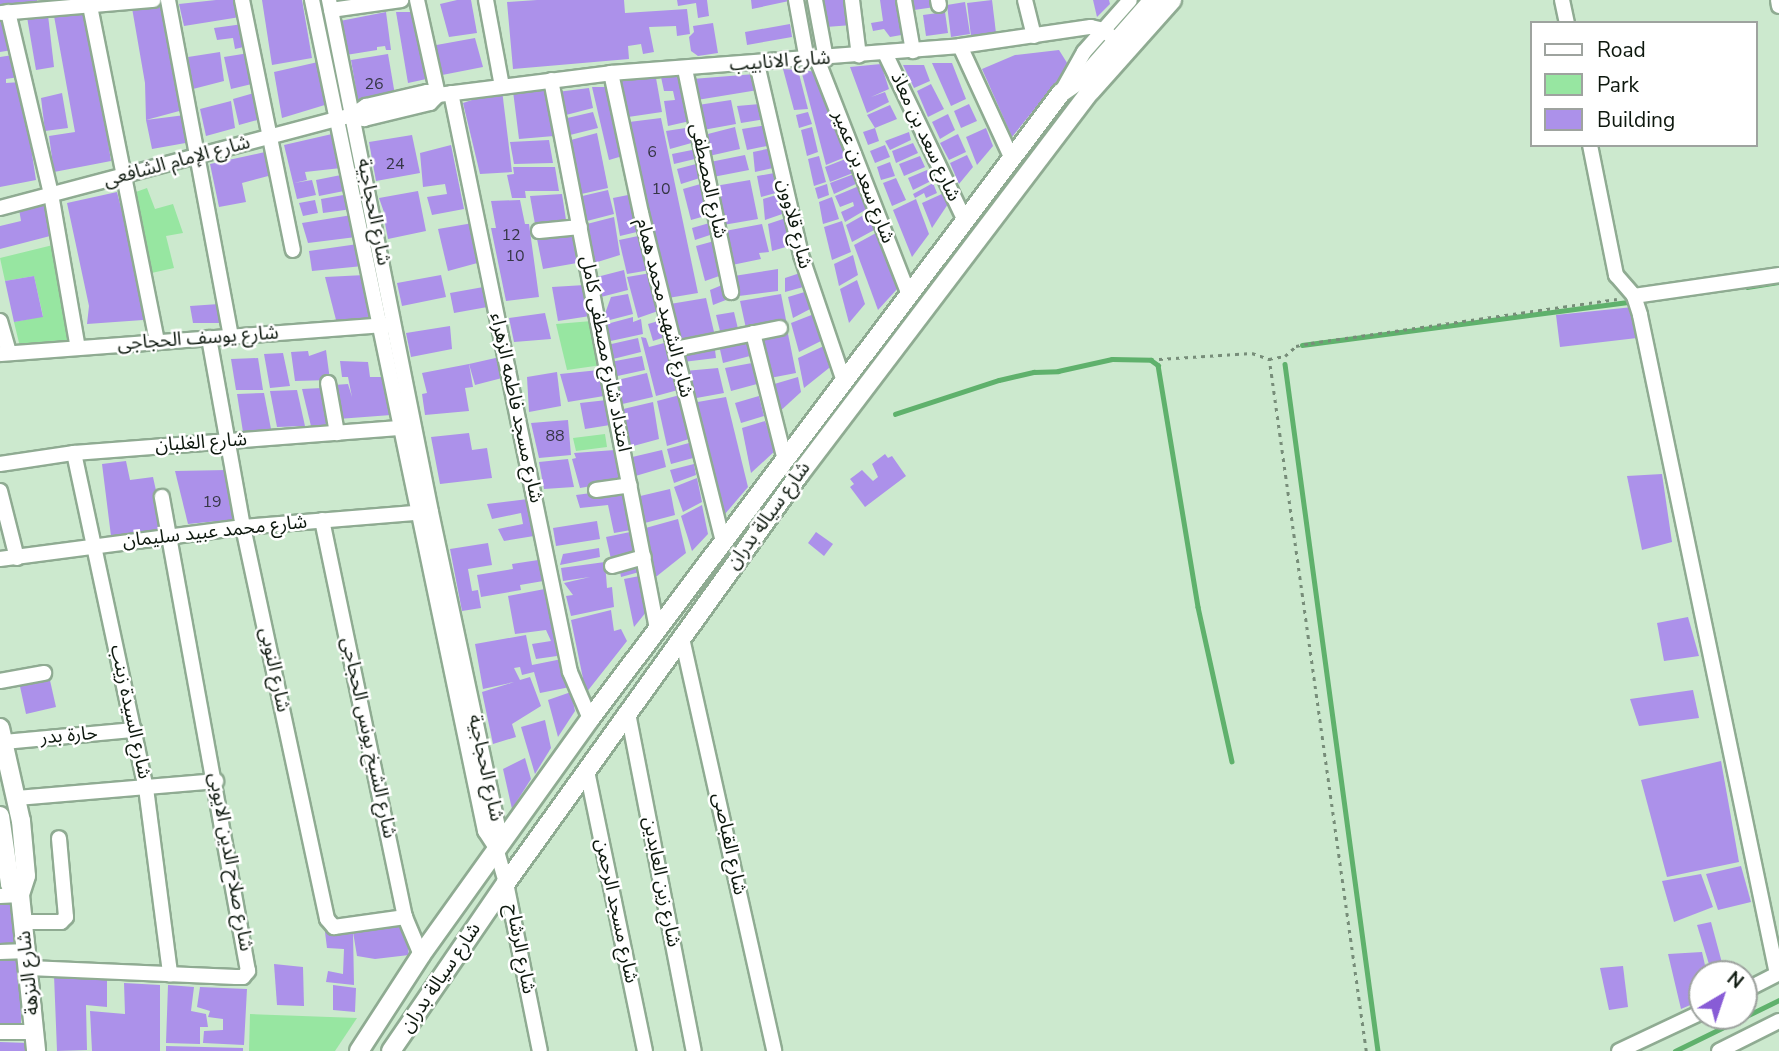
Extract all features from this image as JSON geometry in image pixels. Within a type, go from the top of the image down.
[{"type":"main road","name":"شارع سيالة بدران","points":[[359,1051],[421,955],[590,719],[1061,93],[1087,75],[1110,35],[1153,0]]},
{"type":"main road","name":"شارع سيالة بدران","points":[[391,1051],[506,883],[799,475],[1091,91],[1172,0]]},
{"type":"main road","points":[[933,264],[953,271]]},
{"type":"main road","name":"شارع النزهة","points":[[2,735],[21,821],[26,876],[20,895],[36,1051]]},
{"type":"main road","name":"شارع النزهة","points":[[0,819],[10,884],[20,895]]},
{"type":"street","points":[[78,348],[51,194],[4,12],[52,4],[90,6],[153,0]]},
{"type":"street","points":[[167,0],[231,337]]},
{"type":"street","points":[[242,0],[293,250]]},
{"type":"street","name":"شارع الحجاجية","points":[[312,0],[379,326],[498,825],[496,848]]},
{"type":"street","points":[[330,5],[401,0]]},
{"type":"street","name":"شارع مسجد فاطمه الزهراء","points":[[417,0],[444,94],[570,672],[590,719]]},
{"type":"street","points":[[486,0],[502,86]]},
{"type":"street","points":[[796,0],[817,59]]},
{"type":"street","points":[[815,0],[817,59]]},
{"type":"street","points":[[852,0],[859,56]]},
{"type":"street","points":[[904,0],[913,51]]},
{"type":"street","points":[[1025,0],[1034,36]]},
{"type":"street","points":[[1562,0],[1567,21]]},
{"type":"street","points":[[1778,0],[1779,6]]},
{"type":"street","name":"شارع سيالة بدران","points":[[1110,35],[1125,2]]},
{"type":"street","name":"شارع الحجاجية","points":[[330,5],[395,324],[425,512]]},
{"type":"street","points":[[90,6],[157,342]]},
{"type":"street","name":"شارع الانابيب","points":[[444,94],[611,73],[913,51],[1079,28],[1110,35]]},
{"type":"street","points":[[960,46],[1012,159]]},
{"type":"street","name":"شارع سعد بن معاذ","points":[[885,53],[965,221]]},
{"type":"street","name":"شارع سعد بن عمير","points":[[817,59],[909,295]]},
{"type":"street","name":"شارع قلاوون","points":[[757,64],[801,256],[844,381]]},
{"type":"street","name":"شارع المصطفى","points":[[685,69],[731,292]]},
{"type":"street","name":"شارع الشهيد محمد همام","points":[[611,73],[723,542]]},
{"type":"street","name":"امتداد شارع مصطفى كامل","points":[[551,80],[657,629]]},
{"type":"street","name":"شارع الإمام الشافعى","points":[[0,208],[353,115],[366,106],[427,92],[444,94]]},
{"type":"street","points":[[1590,147],[1616,275],[1634,296],[1640,315],[1778,973],[1758,983]]},
{"type":"street","points":[[539,231],[580,227]]},
{"type":"street","points":[[1634,296],[1779,275]]},
{"type":"street","points":[[0,321],[4,354]]},
{"type":"street","name":"شارع يوسف الحجاجى","points":[[4,354],[395,324]]},
{"type":"street","points":[[675,349],[780,328]]},
{"type":"street","points":[[753,333],[785,460]]},
{"type":"street","name":"شارع النوبى","points":[[209,338],[243,527],[327,919],[334,927],[405,917]]},
{"type":"street","points":[[328,383],[337,433]]},
{"type":"street","name":"شارع الغلبان","points":[[0,464],[74,453],[402,428]]},
{"type":"street","name":"شارع السيدة زينب","points":[[74,453],[146,788],[170,974]]},
{"type":"street","points":[[596,490],[630,485]]},
{"type":"street","points":[[0,491],[17,558]]},
{"type":"street","name":"شارع صلاح الدين الايوبى","points":[[0,952],[28,959],[170,974],[236,978],[248,971],[216,781],[162,497]]},
{"type":"street","name":"شارع محمد عبيد سليمان","points":[[0,559],[243,527],[425,512]]},
{"type":"street","name":"شارع الشيخ يونس الحجاجى","points":[[322,520],[405,917],[421,955]]},
{"type":"street","points":[[612,566],[644,557]]},
{"type":"street","name":"شارع القباصى","points":[[682,638],[774,1051]]},
{"type":"street","points":[[0,681],[44,673]]},
{"type":"street","name":"شارع زين العابدين","points":[[628,713],[694,1051]]},
{"type":"street","name":"حارة بدر","points":[[2,735],[134,730]]},
{"type":"street","name":"شارع مسجد الرحمن","points":[[587,771],[645,1051]]},
{"type":"street","points":[[18,798],[216,781]]},
{"type":"street","points":[[0,819],[21,821]]},
{"type":"street","points":[[23,922],[61,922],[66,917],[59,838]]},
{"type":"street","name":"شارع الرشاح","points":[[496,848],[506,883],[540,1051]]},
{"type":"street","points":[[0,896],[20,895]]},
{"type":"street","points":[[1619,1051],[1688,1019]]},
{"type":"street","points":[[1719,1051],[1779,1021]]},
{"type":"street","points":[[0,1032],[35,1032]]},
{"type":"path","points":[[1159,359],[1252,353],[1269,359],[1285,356],[1296,346],[1311,343],[1634,296]]},
{"type":"path","points":[[1269,359],[1366,1051]]},
{"type":"green space","points":[[147,188],[155,209],[173,204],[183,233],[166,236],[174,268],[147,274],[133,193]]},
{"type":"green space","points":[[53,245],[74,340],[20,347],[14,322],[43,316],[34,276],[5,281],[0,258]]},
{"type":"green space","points":[[592,321],[602,365],[567,370],[556,324]]},
{"type":"green space","points":[[605,434],[607,447],[576,451],[573,438]]},
{"type":"green space","points":[[250,1014],[357,1018],[335,1051],[249,1051]]},
{"type":"building","points":[[0,0],[37,0],[37,2],[0,6]]},
{"type":"building","points":[[237,0],[240,17],[184,26],[179,4]]},
{"type":"building","points":[[262,0],[302,0],[312,58],[272,65]]},
{"type":"building","points":[[471,0],[477,33],[449,37],[440,4]]},
{"type":"building","points":[[624,0],[625,13],[687,9],[690,34],[677,36],[676,26],[649,27],[654,52],[643,54],[641,44],[628,46],[629,59],[513,69],[507,2]]},
{"type":"building","points":[[677,0],[707,0],[709,16],[698,18],[696,3],[678,6]]},
{"type":"building","points":[[751,0],[788,0],[789,1],[752,9]]},
{"type":"building","points":[[822,0],[849,0],[852,25],[826,27]]},
{"type":"building","points":[[880,0],[898,0],[907,34],[890,37],[884,29],[873,31],[871,23],[883,21]]},
{"type":"building","points":[[912,0],[934,0],[935,7],[914,10]]},
{"type":"building","points":[[992,0],[996,33],[971,36],[967,3]]},
{"type":"building","points":[[1093,0],[1109,0],[1110,4],[1097,17]]},
{"type":"building","points":[[965,2],[970,34],[951,37],[947,5]]},
{"type":"building","points":[[164,4],[165,34],[183,110],[146,120],[145,83],[132,8]]},
{"type":"building","points":[[386,12],[391,50],[386,50],[385,46],[346,55],[340,21]]},
{"type":"building","points":[[396,12],[417,12],[431,78],[408,83]]},
{"type":"building","points":[[945,12],[948,33],[926,36],[923,15]]},
{"type":"building","points":[[88,13],[111,161],[54,172],[49,136],[75,132],[54,16]]},
{"type":"building","points":[[48,15],[54,67],[36,70],[27,17]]},
{"type":"building","points":[[7,17],[12,50],[0,52],[0,18]]},
{"type":"building","points":[[713,23],[718,53],[698,56],[691,51],[689,37],[694,32],[693,26]]},
{"type":"building","points":[[243,24],[248,46],[235,49],[233,38],[217,40],[214,28]]},
{"type":"building","points":[[790,24],[792,37],[747,45],[745,32]]},
{"type":"building","points":[[475,38],[483,67],[437,76],[431,46]]},
{"type":"building","points":[[1059,50],[1069,66],[1012,137],[982,69],[1015,55]]},
{"type":"building","points":[[220,52],[224,81],[193,89],[188,57]]},
{"type":"building","points":[[249,53],[256,83],[231,89],[224,57]]},
{"type":"building","points":[[388,54],[395,95],[358,101],[351,60]]},
{"type":"building","points":[[13,55],[19,77],[6,79],[6,83],[21,82],[36,180],[0,187],[0,57]]},
{"type":"building","points":[[318,62],[328,104],[282,118],[274,72]]},
{"type":"building","points":[[932,63],[952,63],[966,99],[951,106]]},
{"type":"building","points":[[881,64],[889,89],[871,97],[885,92],[889,102],[867,113],[850,67]]},
{"type":"building","points":[[903,65],[924,65],[930,81],[914,88]]},
{"type":"building","points":[[783,69],[798,70],[808,109],[794,110]]},
{"type":"building","points":[[801,70],[817,72],[848,156],[826,165]]},
{"type":"building","points":[[755,74],[758,90],[697,100],[692,79]]},
{"type":"building","points":[[682,75],[690,121],[668,126],[664,101],[675,100],[673,91],[664,91],[661,77]]},
{"type":"building","points":[[656,78],[662,112],[628,117],[619,80]]},
{"type":"building","points":[[931,84],[944,109],[928,117],[917,91]]},
{"type":"building","points":[[592,87],[610,87],[626,155],[609,160]]},
{"type":"building","points":[[589,88],[593,108],[562,116],[557,92]]},
{"type":"building","points":[[502,90],[512,172],[480,174],[463,103]]},
{"type":"building","points":[[546,90],[554,136],[519,139],[513,91]]},
{"type":"building","points":[[62,93],[68,128],[45,131],[41,98]]},
{"type":"building","points":[[254,93],[261,119],[239,125],[233,99]]},
{"type":"building","points":[[731,100],[736,124],[703,130],[698,105]]},
{"type":"building","points":[[231,101],[235,128],[206,136],[200,109]]},
{"type":"building","points":[[760,104],[765,119],[741,123],[737,106]]},
{"type":"building","points":[[969,104],[977,121],[961,128],[954,111]]},
{"type":"building","points":[[890,105],[897,119],[875,128],[867,115]]},
{"type":"building","points":[[593,112],[598,128],[566,136],[563,119]]},
{"type":"building","points":[[808,112],[812,124],[799,128],[796,115]]},
{"type":"building","points":[[948,114],[955,130],[940,139],[932,122]]},
{"type":"building","points":[[185,115],[191,142],[152,149],[146,120]]},
{"type":"building","points":[[661,118],[698,293],[668,298],[629,122]]},
{"type":"building","points":[[767,125],[772,145],[747,150],[742,129]]},
{"type":"building","points":[[692,127],[695,142],[670,149],[666,131]]},
{"type":"building","points":[[735,127],[740,149],[709,156],[704,135]]},
{"type":"building","points":[[812,127],[818,152],[807,156],[801,130]]},
{"type":"building","points":[[875,128],[879,141],[868,145],[863,132]]},
{"type":"building","points":[[986,128],[993,146],[977,165],[966,137]]},
{"type":"building","points":[[909,132],[911,140],[890,150],[885,141]]},
{"type":"building","points":[[597,133],[608,188],[577,195],[567,141]]},
{"type":"building","points":[[332,134],[341,168],[305,172],[307,180],[294,183],[312,180],[316,195],[297,199],[284,145]]},
{"type":"building","points":[[958,134],[966,152],[949,160],[940,143]]},
{"type":"building","points":[[412,135],[420,173],[376,181],[369,142]]},
{"type":"building","points":[[549,140],[553,163],[514,164],[510,142]]},
{"type":"building","points":[[913,143],[918,153],[896,163],[892,151]]},
{"type":"building","points":[[451,145],[464,209],[432,215],[427,197],[447,194],[445,184],[423,187],[420,153]]},
{"type":"building","points":[[885,145],[890,157],[875,163],[870,151]]},
{"type":"building","points":[[772,148],[777,167],[755,172],[753,152]]},
{"type":"building","points":[[697,149],[699,158],[674,164],[672,154]]},
{"type":"building","points":[[265,152],[272,175],[242,183],[246,202],[219,207],[210,164]]},
{"type":"building","points":[[745,155],[749,170],[713,177],[710,162]]},
{"type":"building","points":[[967,155],[973,167],[959,184],[950,163]]},
{"type":"building","points":[[819,156],[826,182],[814,186],[808,159]]},
{"type":"building","points":[[920,156],[925,167],[904,176],[899,164]]},
{"type":"building","points":[[848,158],[853,173],[830,182],[825,167]]},
{"type":"building","points":[[890,162],[895,176],[881,180],[877,167]]},
{"type":"building","points":[[700,163],[703,177],[681,184],[677,169]]},
{"type":"building","points":[[513,167],[555,167],[559,191],[525,191],[526,198],[512,198],[507,175],[514,174]]},
{"type":"building","points":[[927,170],[931,181],[913,190],[908,178]]},
{"type":"building","points":[[780,172],[783,191],[761,197],[757,176]]},
{"type":"building","points":[[346,174],[349,190],[319,196],[316,180]]},
{"type":"building","points":[[854,174],[858,183],[834,194],[830,183]]},
{"type":"building","points":[[896,178],[906,200],[892,206],[883,183]]},
{"type":"building","points":[[750,180],[758,219],[723,225],[715,186]]},
{"type":"building","points":[[704,183],[712,214],[691,220],[683,189]]},
{"type":"building","points":[[933,183],[937,193],[926,198],[924,193],[915,198],[913,194]]},
{"type":"building","points":[[827,184],[829,195],[818,199],[815,188]]},
{"type":"building","points":[[859,186],[867,209],[845,222],[841,212],[854,206],[853,202],[840,207],[835,196]]},
{"type":"building","points":[[608,190],[614,214],[583,222],[578,197]]},
{"type":"building","points":[[418,191],[426,231],[388,239],[386,218],[379,198]]},
{"type":"building","points":[[117,192],[143,294],[143,320],[87,324],[89,306],[67,203]]},
{"type":"building","points":[[783,193],[788,212],[765,220],[763,199]]},
{"type":"building","points":[[944,193],[948,204],[932,228],[922,203]]},
{"type":"building","points":[[349,194],[352,209],[323,213],[321,199]]},
{"type":"building","points":[[562,194],[566,220],[535,224],[530,196]]},
{"type":"building","points":[[633,194],[641,231],[620,236],[613,198]]},
{"type":"building","points":[[832,197],[839,219],[823,224],[819,202]]},
{"type":"building","points":[[916,199],[929,234],[912,257],[893,210]]},
{"type":"building","points":[[315,200],[318,213],[303,216],[299,203]]},
{"type":"building","points":[[520,200],[525,224],[529,224],[539,297],[506,301],[491,228],[496,228],[491,201]]},
{"type":"building","points":[[48,204],[54,235],[0,249],[0,226],[21,221],[19,209]]},
{"type":"building","points":[[869,212],[876,229],[852,242],[846,225]]},
{"type":"building","points":[[352,215],[356,237],[308,243],[302,223]]},
{"type":"building","points":[[614,217],[620,255],[591,264],[583,225]]},
{"type":"building","points":[[789,217],[796,244],[772,251],[768,224]]},
{"type":"building","points":[[842,221],[851,252],[832,260],[824,227]]},
{"type":"building","points":[[713,222],[716,233],[695,240],[692,228]]},
{"type":"building","points":[[473,223],[481,262],[448,271],[438,229]]},
{"type":"building","points":[[762,224],[769,252],[759,253],[761,259],[732,265],[725,231]]},
{"type":"building","points":[[571,230],[577,263],[543,269],[536,234]]},
{"type":"building","points":[[876,233],[898,288],[878,310],[854,245]]},
{"type":"building","points":[[643,235],[650,270],[627,274],[619,240]]},
{"type":"building","points":[[718,240],[725,274],[705,281],[696,246]]},
{"type":"building","points":[[358,244],[363,266],[312,271],[309,251]]},
{"type":"building","points":[[853,255],[858,275],[839,286],[834,264]]},
{"type":"building","points":[[778,269],[778,291],[739,296],[734,276]]},
{"type":"building","points":[[624,270],[628,290],[597,298],[593,278]]},
{"type":"building","points":[[803,272],[807,286],[785,292],[785,278]]},
{"type":"building","points":[[651,273],[661,310],[638,318],[627,277]]},
{"type":"building","points":[[365,275],[374,318],[336,320],[325,277]]},
{"type":"building","points":[[441,275],[446,297],[402,306],[397,283]]},
{"type":"building","points":[[34,276],[43,317],[14,322],[5,281]]},
{"type":"building","points":[[857,280],[865,304],[849,323],[840,289]]},
{"type":"building","points":[[727,283],[731,298],[713,305],[710,290]]},
{"type":"building","points":[[585,285],[590,316],[558,321],[552,287]]},
{"type":"building","points":[[489,286],[493,306],[454,313],[450,293]]},
{"type":"building","points":[[808,291],[812,308],[793,318],[788,297]]},
{"type":"building","points":[[628,294],[633,314],[602,322],[611,297]]},
{"type":"building","points":[[781,294],[787,325],[747,333],[740,301]]},
{"type":"building","points":[[706,298],[715,336],[678,343],[670,304]]},
{"type":"building","points":[[219,304],[223,323],[193,323],[190,306]]},
{"type":"building","points":[[1633,307],[1637,338],[1560,347],[1556,315]]},
{"type":"building","points":[[734,312],[739,333],[721,335],[716,315]]},
{"type":"building","points":[[545,313],[551,339],[514,342],[509,318]]},
{"type":"building","points":[[814,314],[823,340],[799,352],[791,323]]},
{"type":"building","points":[[633,317],[633,322],[641,319],[643,334],[606,342],[603,325]]},
{"type":"building","points":[[662,320],[665,337],[653,341],[648,324]]},
{"type":"building","points":[[450,326],[452,349],[411,357],[406,333]]},
{"type":"building","points":[[787,329],[796,373],[770,378],[760,334]]},
{"type":"building","points":[[641,337],[646,338],[649,347],[668,342],[678,390],[656,396]]},
{"type":"building","points":[[638,338],[641,352],[609,360],[607,345]]},
{"type":"building","points":[[747,340],[750,356],[723,363],[719,345]]},
{"type":"building","points":[[714,342],[716,358],[683,362],[680,349]]},
{"type":"building","points":[[826,345],[834,364],[804,388],[798,358]]},
{"type":"building","points":[[326,350],[330,380],[295,381],[291,352],[308,351],[309,356]]},
{"type":"building","points":[[283,353],[290,386],[270,388],[264,354]]},
{"type":"building","points":[[642,356],[645,370],[613,377],[610,362]]},
{"type":"building","points":[[500,357],[502,378],[475,385],[469,364]]},
{"type":"building","points":[[258,358],[263,390],[236,390],[231,359]]},
{"type":"building","points":[[340,361],[368,362],[370,377],[384,377],[391,415],[338,419],[334,385],[348,384],[352,397],[348,377],[342,377]]},
{"type":"building","points":[[752,363],[757,384],[731,391],[725,368]]},
{"type":"building","points":[[469,364],[473,387],[465,388],[469,411],[425,415],[422,394],[427,393],[422,373]]},
{"type":"building","points":[[718,368],[724,393],[691,399],[685,371]]},
{"type":"building","points":[[599,370],[604,396],[568,402],[560,374]]},
{"type":"building","points":[[557,372],[561,406],[529,412],[527,377]]},
{"type":"building","points":[[647,373],[653,397],[618,405],[613,381]]},
{"type":"building","points":[[798,377],[801,392],[777,414],[771,385]]},
{"type":"building","points":[[322,388],[330,425],[311,426],[302,389]]},
{"type":"building","points":[[297,390],[305,426],[277,427],[270,391]]},
{"type":"building","points":[[264,393],[271,429],[243,432],[237,394]]},
{"type":"building","points":[[680,395],[689,439],[667,446],[657,401]]},
{"type":"building","points":[[759,396],[764,416],[741,423],[735,403]]},
{"type":"building","points":[[726,397],[748,487],[719,521],[692,403]]},
{"type":"building","points":[[607,400],[610,425],[585,429],[580,403]]},
{"type":"building","points":[[653,402],[659,439],[626,448],[619,410]]},
{"type":"building","points":[[568,420],[571,455],[539,458],[531,423]]},
{"type":"building","points":[[765,421],[776,450],[751,473],[742,428]]},
{"type":"building","points":[[469,433],[472,450],[487,448],[492,478],[440,484],[431,437]]},
{"type":"building","points":[[689,443],[693,458],[671,464],[667,449]]},
{"type":"building","points":[[615,450],[621,481],[580,488],[572,459],[576,458],[574,453]]},
{"type":"building","points":[[662,450],[666,467],[632,477],[628,458]]},
{"type":"building","points":[[885,454],[888,458],[892,456],[906,476],[865,507],[850,487],[854,484],[850,479],[862,470],[873,481],[878,477],[872,464]]},
{"type":"building","points":[[568,459],[574,487],[544,489],[539,462]]},
{"type":"building","points":[[126,461],[130,480],[153,477],[165,531],[111,536],[102,464]]},
{"type":"building","points":[[694,464],[696,475],[674,483],[670,470]]},
{"type":"building","points":[[227,470],[238,519],[188,524],[175,471]]},
{"type":"building","points":[[1662,474],[1672,542],[1642,550],[1627,476]]},
{"type":"building","points":[[697,478],[702,502],[683,512],[674,487]]},
{"type":"building","points":[[622,489],[631,530],[614,533],[608,505],[580,508],[576,495]]},
{"type":"building","points":[[670,489],[675,515],[641,524],[636,497]]},
{"type":"building","points":[[528,499],[534,536],[504,541],[498,529],[523,524],[521,513],[492,519],[487,504]]},
{"type":"building","points":[[702,505],[708,534],[692,551],[681,516]]},
{"type":"building","points":[[678,519],[686,553],[652,580],[642,529]]},
{"type":"building","points":[[597,521],[600,539],[556,546],[553,528]]},
{"type":"building","points":[[635,531],[641,551],[611,559],[606,537]]},
{"type":"building","points":[[816,532],[833,544],[824,556],[808,543]]},
{"type":"building","points":[[488,543],[492,565],[468,569],[472,591],[478,590],[481,608],[462,611],[450,549]]},
{"type":"building","points":[[599,548],[600,557],[560,565],[563,554]]},
{"type":"building","points":[[545,559],[549,580],[520,585],[521,590],[481,597],[477,575],[513,569],[512,564]]},
{"type":"building","points":[[605,562],[607,588],[612,587],[614,607],[571,616],[566,596],[573,595],[564,583],[590,577],[563,581],[561,568]]},
{"type":"building","points":[[641,562],[643,571],[621,577],[619,566]]},
{"type":"building","points":[[645,575],[651,606],[634,627],[624,579]]},
{"type":"building","points":[[550,588],[564,655],[536,659],[532,644],[551,641],[546,630],[515,634],[508,596]]},
{"type":"building","points":[[611,610],[614,631],[621,629],[627,641],[586,693],[571,620]]},
{"type":"building","points":[[1688,617],[1699,656],[1664,661],[1657,623]]},
{"type":"building","points":[[526,635],[532,665],[562,659],[570,687],[540,693],[534,672],[522,675],[520,667],[514,668],[520,680],[530,677],[541,706],[512,724],[516,737],[493,744],[482,692],[514,682],[483,689],[475,644]]},
{"type":"building","points":[[49,676],[56,707],[26,714],[19,682]]},
{"type":"building","points":[[1693,690],[1699,718],[1639,726],[1630,699]]},
{"type":"building","points":[[571,692],[575,711],[558,737],[548,700]]},
{"type":"building","points":[[545,720],[551,748],[535,774],[521,727]]},
{"type":"building","points":[[525,758],[531,779],[512,809],[503,769]]},
{"type":"building","points":[[1721,761],[1739,862],[1667,877],[1641,780]]},
{"type":"building","points":[[1741,866],[1751,902],[1718,910],[1706,874]]},
{"type":"building","points":[[1701,874],[1713,907],[1674,922],[1662,881]]},
{"type":"building","points":[[0,902],[13,902],[19,943],[0,943]]},
{"type":"building","points":[[404,922],[409,955],[375,959],[357,956],[353,932]]},
{"type":"building","points":[[1711,922],[1721,960],[1708,960],[1697,925]]},
{"type":"building","points":[[325,932],[353,932],[354,985],[326,982],[328,971],[343,974],[344,949],[327,948]]},
{"type":"building","points":[[1702,952],[1704,960],[1688,960],[1688,1006],[1681,1009],[1668,954]]},
{"type":"building","points":[[20,957],[21,1023],[0,1024],[0,958]]},
{"type":"building","points":[[274,964],[303,967],[304,1006],[277,1005]]},
{"type":"building","points":[[1623,966],[1628,1007],[1609,1010],[1600,968]]},
{"type":"building","points":[[54,975],[107,978],[107,1007],[86,1005],[87,1050],[57,1051]]},
{"type":"building","points":[[124,983],[160,985],[160,1051],[92,1051],[90,1011],[125,1014]]},
{"type":"building","points":[[168,985],[194,987],[191,1011],[206,1014],[208,1027],[200,1027],[200,1044],[166,1043]]},
{"type":"building","points":[[333,985],[356,988],[355,1012],[333,1010]]},
{"type":"building","points":[[200,987],[247,989],[244,1045],[203,1043],[204,1031],[223,1030],[223,1019],[208,1017],[210,1011],[197,1007]]},
{"type":"building","points":[[0,1042],[28,1043],[28,1051],[0,1051]]},
{"type":"building","points":[[166,1046],[243,1048],[243,1051],[166,1051]]},
{"type":"waterway","points":[[1747,287],[1779,282]]},
{"type":"waterway","points":[[1302,345],[1635,301]]},
{"type":"waterway","points":[[895,414],[999,380],[1034,372],[1058,371],[1112,359],[1151,360],[1158,365],[1198,607],[1232,761]]},
{"type":"waterway","points":[[1285,364],[1378,1051]]},
{"type":"waterway","points":[[1675,1051],[1779,1000]]}]
